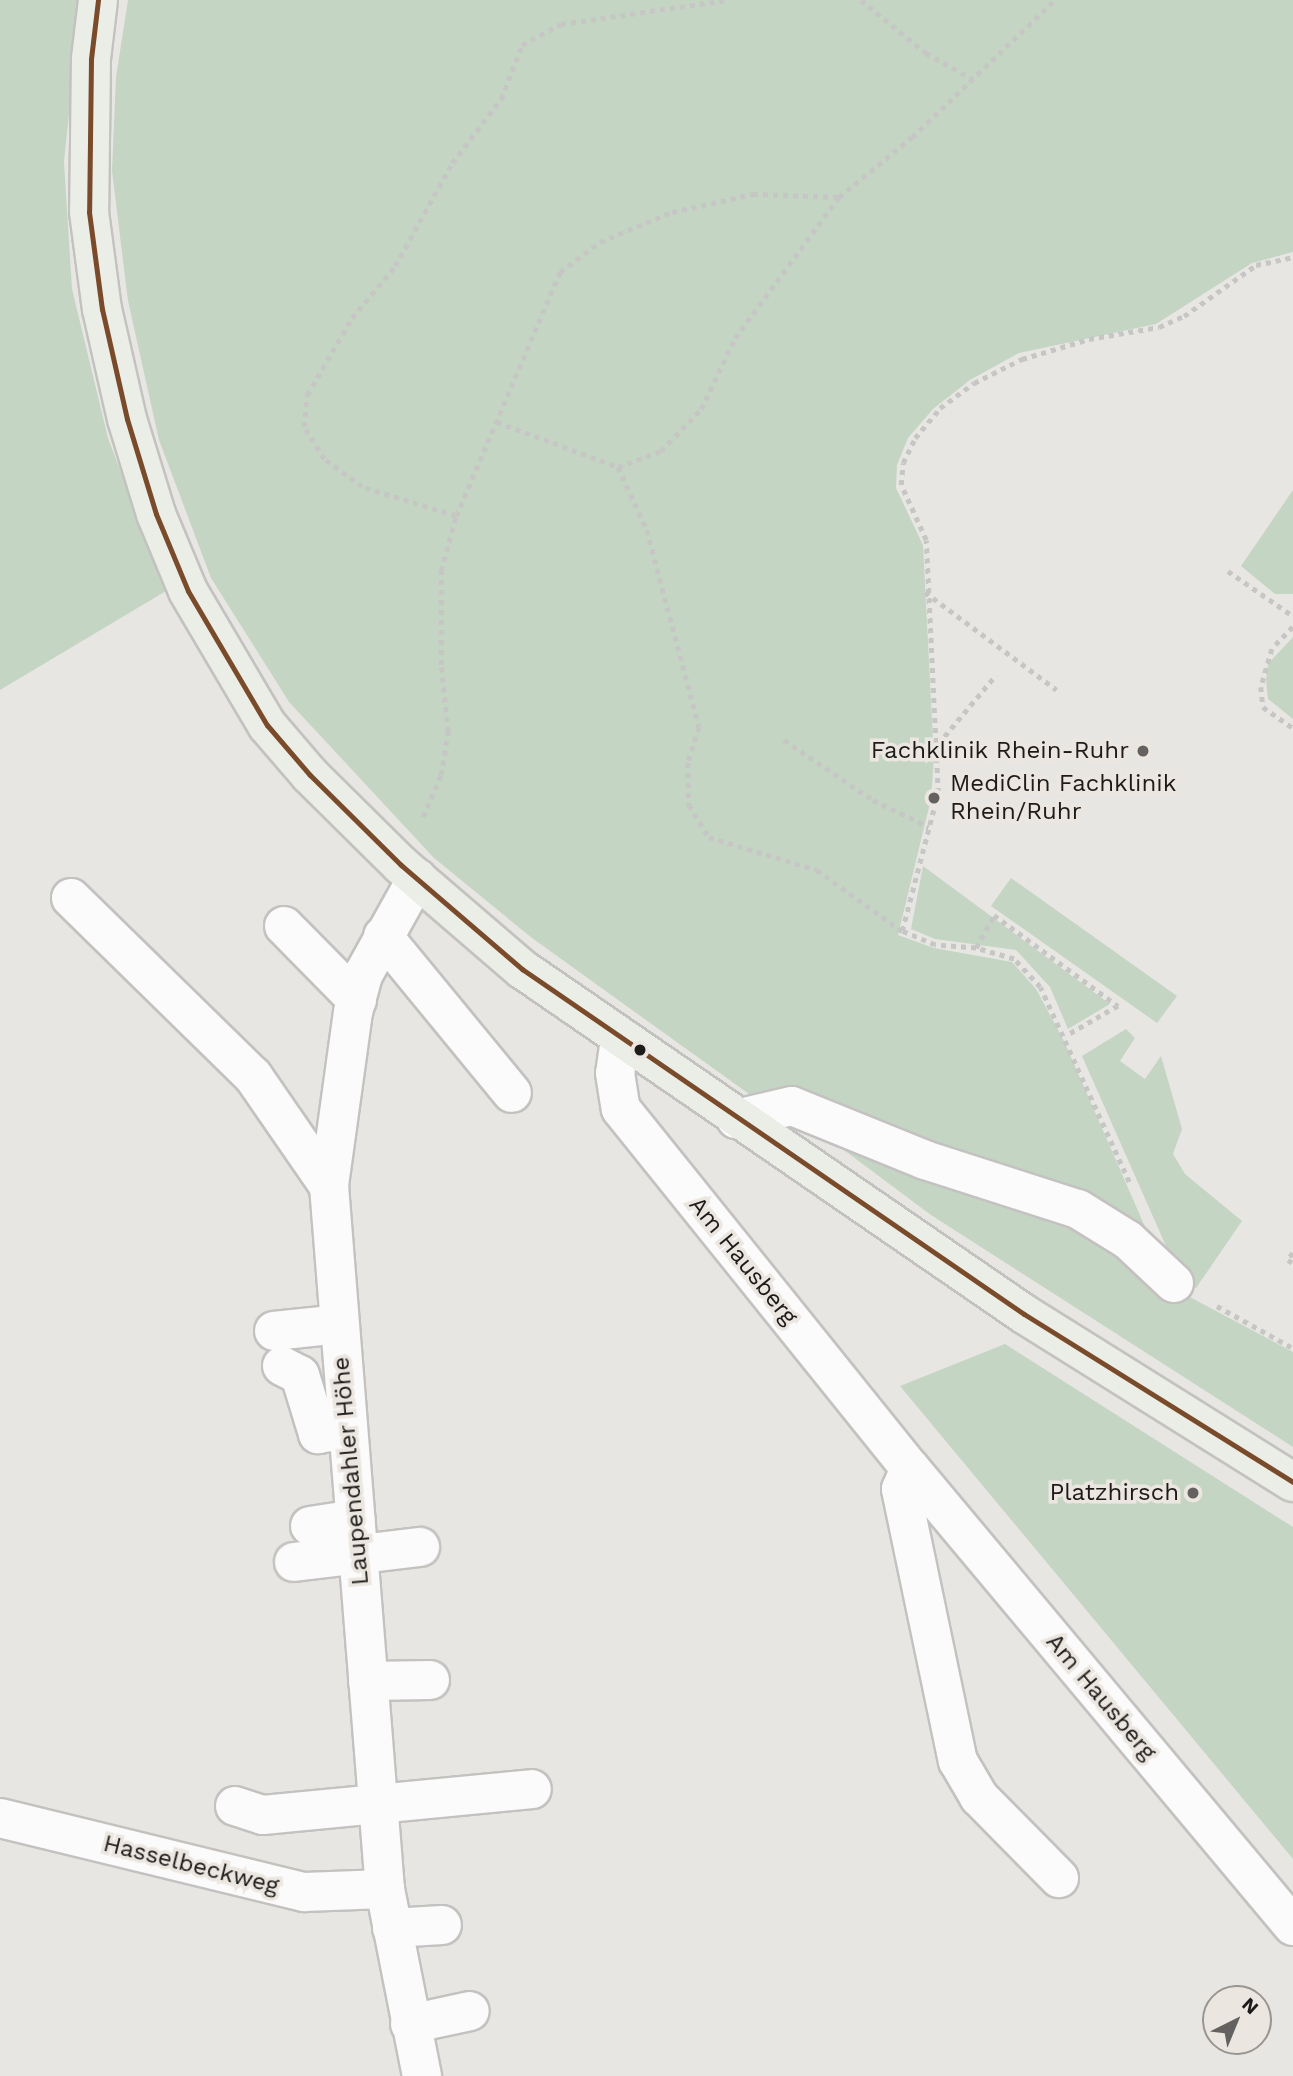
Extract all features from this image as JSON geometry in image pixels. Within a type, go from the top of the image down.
[{"type":"main road","points":[[97,0],[91,71],[89,212],[102,309],[127,419],[156,514],[188,591],[267,724],[310,775],[409,872],[513,962],[736,1119],[1024,1314],[1293,1482]]},
{"type":"street","name":"Laupendahler Höhe","points":[[409,872],[356,1000],[329,1186],[385,1889],[422,2076]]},
{"type":"street","points":[[71,898],[253,1076],[329,1186]]},
{"type":"street","points":[[284,926],[356,1000]]},
{"type":"street","points":[[383,936],[512,1093]]},
{"type":"street","name":"Am Hausberg","points":[[620,1039],[615,1073],[621,1109],[910,1468],[1293,1926]]},
{"type":"street","points":[[736,1119],[792,1106],[925,1160],[1078,1209],[1128,1240],[1174,1283]]},
{"type":"street","points":[[339,1324],[278,1348],[300,1376],[318,1434],[348,1429]]},
{"type":"street","points":[[910,1468],[901,1489],[958,1760],[979,1797],[1059,1878]]},
{"type":"street","points":[[310,1526],[420,1547]]},
{"type":"street","points":[[294,1562],[356,1536]]},
{"type":"street","points":[[368,1681],[430,1680]]},
{"type":"street","points":[[235,1805],[263,1815],[378,1806],[532,1789]]},
{"type":"street","name":"Hasselbeckweg","points":[[0,1818],[304,1892],[385,1889]]},
{"type":"street","points":[[391,1928],[442,1926]]},
{"type":"street","points":[[410,2024],[470,2011]]},
{"type":"path","points":[[456,516],[362,487],[324,459],[304,427],[307,395],[352,318],[395,266],[452,163],[500,99],[522,45],[561,24],[727,0]]},
{"type":"path","points":[[861,0],[926,53],[973,79]]},
{"type":"path","points":[[497,422],[618,467],[661,451],[701,409],[735,338],[839,197],[973,79],[1055,0]]},
{"type":"path","points":[[409,872],[441,775],[448,732],[441,665],[440,570],[456,516],[497,422],[530,334],[560,272],[600,242],[671,212],[753,194],[839,197]]},
{"type":"path","points":[[902,931],[938,793],[925,591],[926,540],[901,485],[903,463],[915,438],[940,408],[974,383],[1021,359],[1089,340],[1159,327],[1184,316],[1256,265],[1293,257]]},
{"type":"path","points":[[618,467],[647,530],[699,727],[688,764],[689,805],[709,837],[817,870],[902,931],[935,945],[976,948],[1014,959],[1040,987],[1066,1037],[1135,1195]]},
{"type":"path","points":[[1228,571],[1293,616]]},
{"type":"path","points":[[925,591],[1057,690]]},
{"type":"path","points":[[1293,627],[1272,649],[1261,687],[1263,708],[1293,728]]},
{"type":"path","points":[[937,745],[996,675]]},
{"type":"path","points":[[784,740],[873,800],[929,827]]},
{"type":"path","points":[[976,948],[993,915],[1118,1006],[1066,1037]]},
{"type":"path","points":[[1293,1253],[1288,1260],[1293,1264]]},
{"type":"path","points":[[1174,1283],[1291,1346]]},
{"type":"green space","points":[[0,0],[81,0],[64,162],[72,289],[108,438],[166,591],[0,690]]},
{"type":"green space","points":[[128,0],[1293,0],[1293,252],[1252,263],[1156,324],[1019,353],[970,380],[933,409],[908,438],[897,465],[896,488],[923,545],[934,759],[931,799],[898,935],[934,948],[1012,962],[1036,989],[1064,1041],[1149,1236],[767,1107],[532,938],[434,858],[289,702],[211,578],[159,440],[128,301],[112,171],[116,77]]},
{"type":"green space","points":[[1293,490],[1293,594],[1275,594],[1241,566]]},
{"type":"green space","points":[[1293,637],[1293,719],[1268,699],[1266,680],[1268,664]]},
{"type":"green space","points":[[923,866],[1110,1004],[1068,1029],[1050,987],[1016,950],[935,939],[911,929]]},
{"type":"green space","points":[[1011,878],[1177,996],[1157,1023],[991,906]]},
{"type":"green space","points":[[1126,1029],[1135,1038],[1120,1061],[1145,1079],[1161,1056],[1182,1129],[1173,1154],[1185,1174],[1242,1221],[1196,1288],[1177,1271],[1082,1056]]},
{"type":"green space","points":[[793,1112],[1039,1201],[1171,1287],[1293,1352],[1293,1447],[931,1215]]},
{"type":"green space","points":[[1005,1344],[1293,1527],[1293,1859],[900,1386]]},
{"type":"transit line","points":[[98,0],[91,59],[89,212],[102,309],[127,419],[156,514],[188,591],[267,725],[310,775],[401,865],[522,969],[1024,1314],[1293,1482]]},
{"type":"place","name":"Fachklinik Rhein-Ruhr","points":[[1143,751]]},
{"type":"place","name":"MediClin Fachklinik Rhein/Ruhr","points":[[934,798]]},
{"type":"place","name":"Platzhirsch","points":[[1193,1493]]}]
